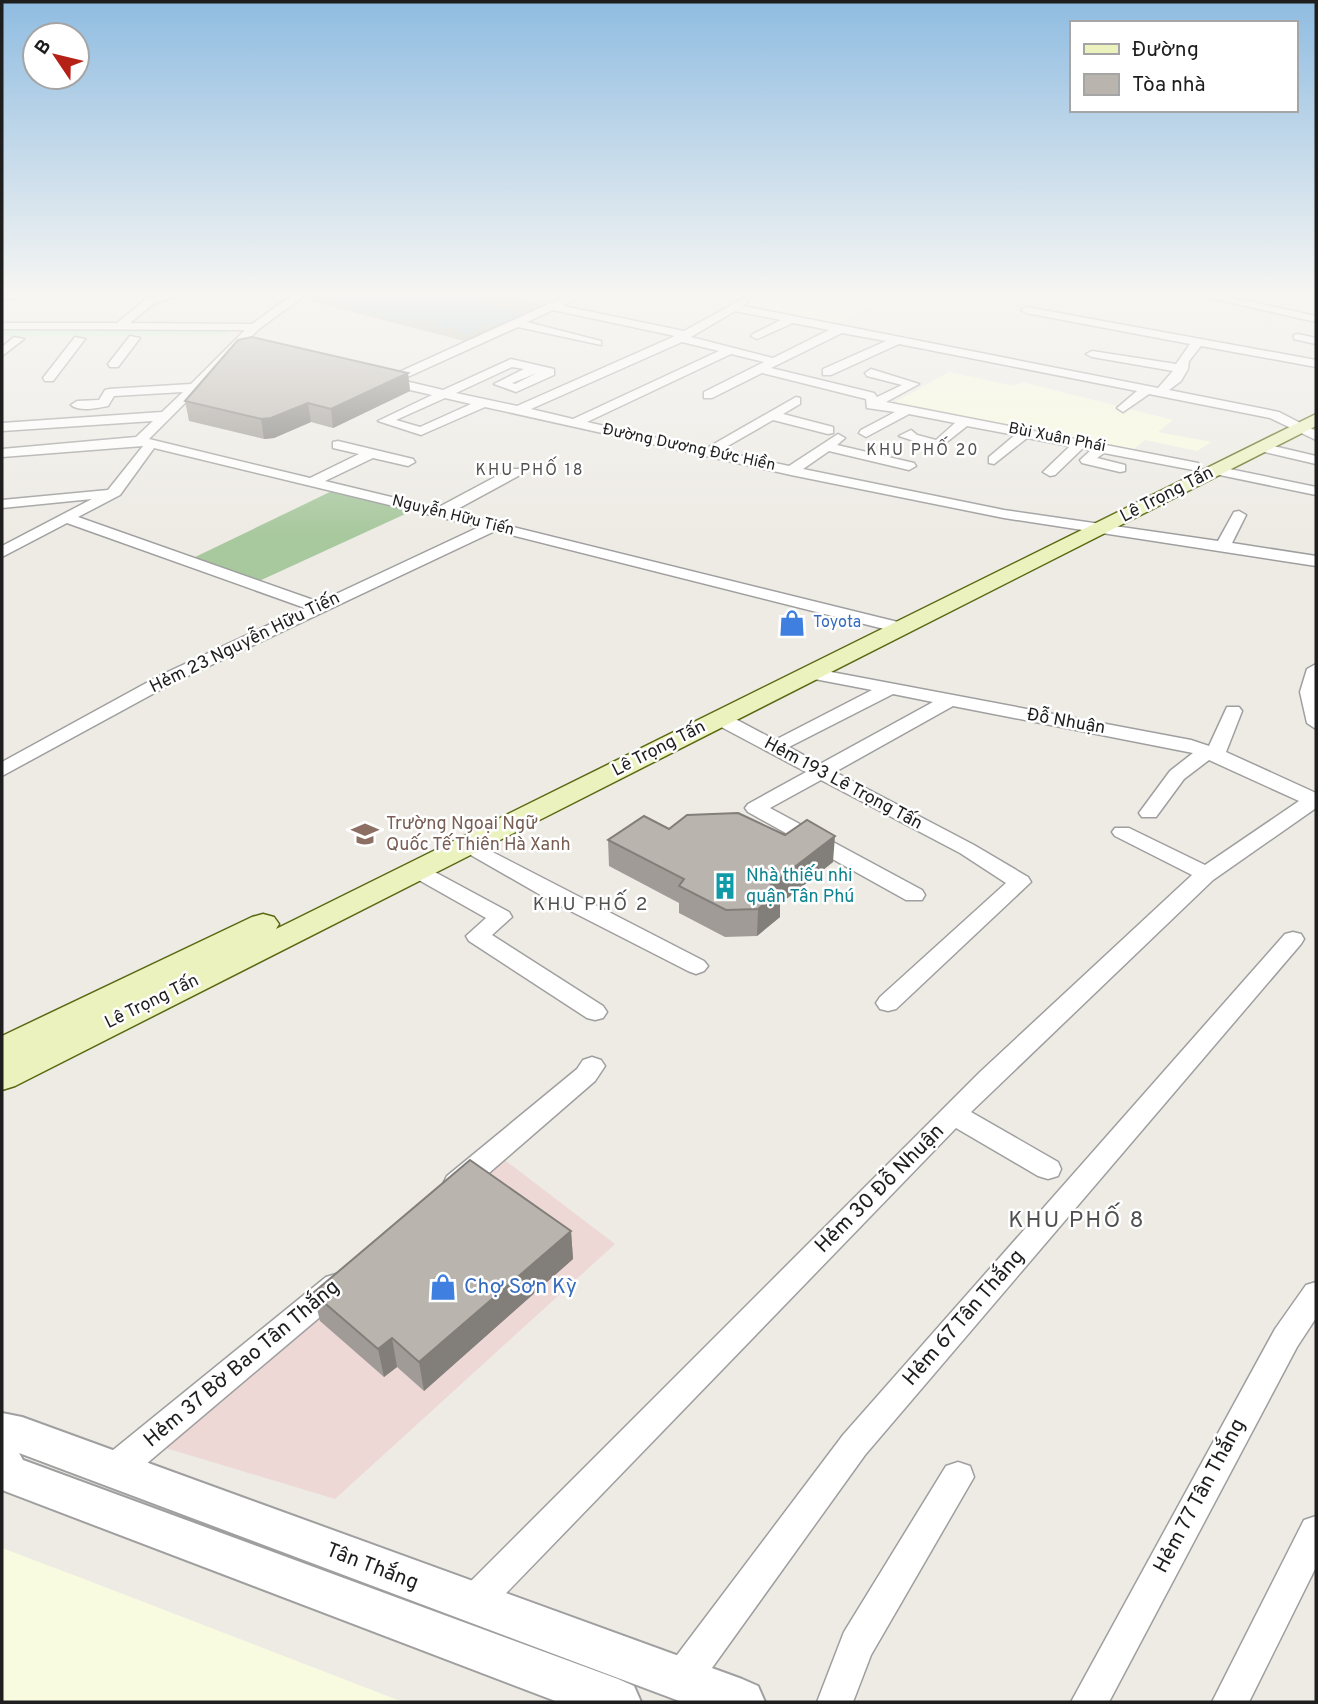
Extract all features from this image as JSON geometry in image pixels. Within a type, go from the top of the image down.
[{"type":"main road","name":"Lê Trọng Tấn","points":[[1090,525],[1193,466],[1299,428],[1316,405]]},
{"type":"main road","name":"Lê Trọng Tấn","points":[[2,1051],[889,625],[1090,525],[1215,470],[1316,419]]},
{"type":"main road","name":"Lê Trọng Tấn","points":[[2,1077],[470,846],[810,673],[889,625]]},
{"type":"street","points":[[2,552],[115,492],[145,443],[166,416],[208,376]]},
{"type":"street","name":"Đường Dương Đức Hiền","points":[[368,376],[707,453],[1004,514],[1316,561]]},
{"type":"street","points":[[389,381],[401,376]]},
{"type":"street","points":[[482,376],[384,421],[421,431],[483,403]]},
{"type":"street","points":[[574,376],[589,380]]},
{"type":"street","points":[[517,411],[599,376]]},
{"type":"street","points":[[575,423],[677,376]]},
{"type":"street","points":[[708,395],[748,376]]},
{"type":"street","name":"Bùi Xuân Phái","points":[[787,376],[870,396],[876,404],[1193,466]]},
{"type":"street","points":[[821,393],[876,404],[913,384],[881,376]]},
{"type":"street","points":[[1070,376],[1145,391],[1162,391],[1274,415],[1299,428]]},
{"type":"street","points":[[1162,391],[1178,376]]},
{"type":"street","points":[[707,453],[797,397],[792,390],[808,381]]},
{"type":"street","points":[[77,405],[104,403],[109,393],[195,387]]},
{"type":"street","points":[[1123,408],[1145,391]]},
{"type":"street","points":[[866,433],[907,410]]},
{"type":"street","points":[[771,415],[834,433],[827,446],[791,471]]},
{"type":"street","points":[[2,427],[166,416]]},
{"type":"street","points":[[911,434],[906,436],[938,445],[965,421]]},
{"type":"street","points":[[994,460],[1026,432]]},
{"type":"street","name":"Nguyễn Hữu Tiến","points":[[2,453],[145,443],[889,625]]},
{"type":"street","points":[[1050,472],[1081,443]]},
{"type":"street","points":[[338,445],[408,462]]},
{"type":"street","points":[[827,446],[909,466]]},
{"type":"street","points":[[1103,447],[1087,460],[1120,468]]},
{"type":"street","points":[[1261,447],[1316,460]]},
{"type":"street","points":[[312,482],[370,454]]},
{"type":"street","points":[[1215,470],[1316,491]]},
{"type":"street","points":[[439,513],[515,472]]},
{"type":"street","points":[[2,504],[115,492]]},
{"type":"street","points":[[1223,546],[1239,515]]},
{"type":"street","points":[[66,519],[318,607]]},
{"type":"street","name":"Hẻm 23 Nguyễn Hữu Tiến","points":[[2,770],[165,680],[493,526]]},
{"type":"street","points":[[1316,669],[1309,692],[1316,723]]},
{"type":"street","name":"Đỗ Nhuận","points":[[810,673],[887,690],[1191,746],[1315,801]]},
{"type":"street","points":[[775,747],[887,690]]},
{"type":"street","points":[[914,895],[755,808],[948,701]]},
{"type":"street","points":[[1149,813],[1177,775],[1211,753],[1233,711]]},
{"type":"street","name":"Hẻm 193 Lê Trọng Tấn","points":[[719,718],[967,849],[1020,882],[888,1003]]},
{"type":"street","name":"Hẻm 30 Đỗ Nhuận","points":[[472,1604],[953,1114],[1206,874],[1315,801]]},
{"type":"street","points":[[1122,832],[1206,874]]},
{"type":"street","points":[[470,846],[559,896],[696,966]]},
{"type":"street","points":[[418,870],[501,917],[477,936],[595,1012]]},
{"type":"street","name":"Hẻm 67 Tân Thắng","points":[[677,1691],[854,1444],[1293,939]]},
{"type":"street","points":[[435,1202],[586,1074],[592,1066]]},
{"type":"street","points":[[953,1114],[1048,1169]]},
{"type":"street","name":"Hẻm 37 Bờ Bao Tân Thắng","points":[[114,1471],[352,1272]]},
{"type":"street","name":"Hẻm 77 Tân Thắng","points":[[1089,1702],[1286,1338],[1316,1294]]},
{"type":"street","name":"Tân Thắng","points":[[2,1431],[22,1435],[472,1604],[608,1689]]},
{"type":"street","name":"Tân Thắng","points":[[2,1462],[9,1474],[608,1689],[677,1691],[742,1702]]},
{"type":"street","points":[[835,1702],[857,1645],[958,1477]]},
{"type":"street","points":[[1230,1702],[1316,1532]]},
{"type":"shaded area","points":[[943,376],[965,376],[1014,386],[1022,382],[1173,420],[1158,432],[1211,442],[1197,451],[1145,440],[1130,452],[890,405]]},
{"type":"shaded area","points":[[493,1151],[615,1244],[335,1499],[139,1440]]},
{"type":"shaded area","points":[[2,1548],[84,1579],[403,1702],[2,1702]]},
{"type":"green space","points":[[334,490],[414,510],[257,582],[191,559]]},
{"type":"building","points":[[207,376],[403,376],[331,409],[308,403],[271,418],[261,419],[185,401]]},
{"type":"building","points":[[738,813],[785,835],[807,820],[835,836],[771,885],[781,890],[758,909],[726,910],[679,886],[684,879],[608,840],[644,816],[669,829],[687,815]]},
{"type":"building","name":"Chợ Sơn Kỳ","points":[[470,1160],[571,1231],[419,1362],[392,1338],[378,1349],[313,1293]]},
{"type":"place","name":"Toyota","points":[[792,623]]},
{"type":"place","name":"Trường Ngoại Ngữ Quốc Tế Thiên Hà Xanh","points":[[365,834]]},
{"type":"place","name":"Nhà thiếu nhi quận Tân Phú","points":[[725,886]]},
{"type":"place","name":"Chợ Sơn Kỳ","points":[[443,1287]]},
{"type":"district","name":"KHU PHỐ 20","points":[[923,451]]},
{"type":"district","name":"KHU PHỐ 18","points":[[530,471]]},
{"type":"district","name":"KHU PHỐ 2","points":[[591,905]]},
{"type":"district","name":"KHU PHỐ 8","points":[[1077,1221]]}]
